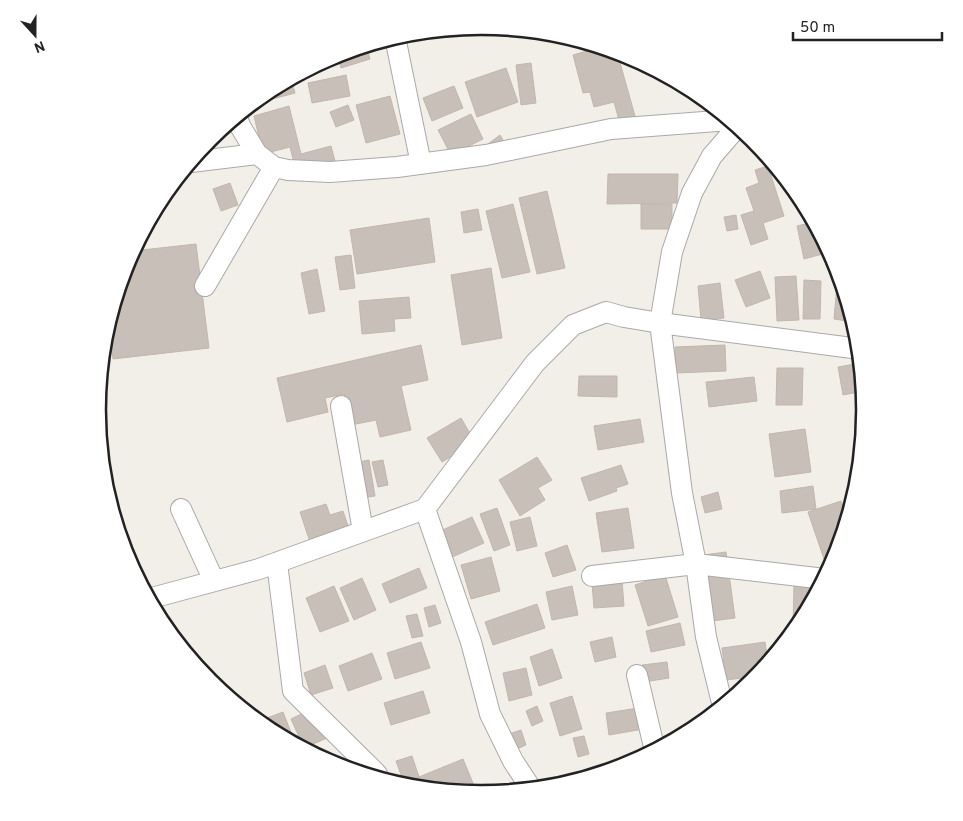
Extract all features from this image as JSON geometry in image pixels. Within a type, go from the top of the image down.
[{"type":"street","points":[[397,45],[421,164]]},
{"type":"street","points":[[239,124],[257,154],[274,167],[288,170],[330,172],[421,164],[486,155],[611,129],[720,121]]},
{"type":"street","points":[[726,696],[706,637],[696,564],[682,493],[660,323],[672,252],[692,193],[712,156],[733,132]]},
{"type":"street","points":[[201,161],[257,154]]},
{"type":"street","points":[[205,286],[274,167]]},
{"type":"street","points":[[155,596],[259,569],[424,509],[534,362],[573,325],[606,312],[660,323],[852,348]]},
{"type":"street","points":[[341,406],[363,531]]},
{"type":"street","points":[[181,509],[214,581]]},
{"type":"street","points":[[424,509],[470,642],[490,714],[513,761],[528,783]]},
{"type":"street","points":[[277,562],[292,691],[372,769]]},
{"type":"street","points":[[592,576],[696,564],[818,577]]},
{"type":"street","points":[[637,674],[654,744]]},
{"type":"building","points":[[588,51],[620,62],[635,116],[619,120],[614,102],[594,107],[590,92],[583,93],[573,55]]},
{"type":"building","points":[[368,53],[370,59],[341,68],[340,63]]},
{"type":"building","points":[[531,63],[536,103],[521,105],[516,65]]},
{"type":"building","points":[[506,68],[518,102],[477,117],[465,82]]},
{"type":"building","points":[[346,75],[350,96],[312,103],[308,83]]},
{"type":"building","points":[[293,86],[295,93],[271,99]]},
{"type":"building","points":[[454,86],[463,108],[432,121],[423,98]]},
{"type":"building","points":[[390,96],[400,134],[366,143],[356,105]]},
{"type":"building","points":[[348,105],[354,120],[336,127],[330,112]]},
{"type":"building","points":[[289,106],[301,154],[331,146],[336,165],[297,175],[290,147],[263,154],[254,116]]},
{"type":"building","points":[[471,114],[483,139],[451,155],[438,130]]},
{"type":"building","points":[[500,135],[506,145],[494,153],[488,144]]},
{"type":"building","points":[[767,166],[769,169],[784,216],[763,223],[768,239],[751,245],[741,215],[754,211],[746,188],[759,183],[755,170]]},
{"type":"building","points":[[608,174],[678,174],[677,203],[607,204]]},
{"type":"building","points":[[230,183],[238,205],[221,211],[213,189]]},
{"type":"building","points":[[547,191],[565,268],[537,274],[519,198]]},
{"type":"building","points":[[513,204],[530,272],[502,278],[486,211]]},
{"type":"building","points":[[641,204],[672,204],[672,229],[641,229]]},
{"type":"building","points":[[478,209],[482,230],[464,233],[461,212]]},
{"type":"building","points":[[736,215],[738,229],[727,231],[724,217]]},
{"type":"building","points":[[429,218],[435,262],[357,274],[350,230]]},
{"type":"building","points":[[807,224],[822,254],[804,259],[797,226]]},
{"type":"building","points":[[196,244],[209,348],[113,359],[112,346],[119,313],[142,250]]},
{"type":"building","points":[[351,255],[355,288],[340,290],[335,257]]},
{"type":"building","points":[[491,268],[502,338],[462,345],[451,275]]},
{"type":"building","points":[[317,269],[325,311],[309,314],[301,273]]},
{"type":"building","points":[[760,271],[770,298],[746,307],[735,280]]},
{"type":"building","points":[[796,276],[799,320],[777,321],[775,277]]},
{"type":"building","points":[[804,280],[821,281],[820,319],[803,319]]},
{"type":"building","points":[[720,283],[724,318],[701,320],[698,286]]},
{"type":"building","points":[[837,289],[846,321],[834,319]]},
{"type":"building","points":[[409,297],[411,318],[394,319],[395,331],[362,334],[359,301]]},
{"type":"building","points":[[421,345],[428,380],[401,386],[411,430],[380,437],[376,420],[351,425],[344,394],[325,398],[328,412],[287,422],[277,378]]},
{"type":"building","points":[[725,345],[726,371],[676,373],[675,347]]},
{"type":"building","points":[[854,364],[856,392],[843,395],[838,367]]},
{"type":"building","points":[[777,368],[803,368],[802,405],[776,405]]},
{"type":"building","points":[[579,376],[617,376],[617,397],[578,396]]},
{"type":"building","points":[[754,377],[757,401],[709,407],[706,382]]},
{"type":"building","points":[[461,418],[475,442],[442,462],[427,438]]},
{"type":"building","points":[[640,419],[644,442],[598,450],[594,426]]},
{"type":"building","points":[[805,429],[811,472],[775,477],[769,434]]},
{"type":"building","points":[[537,457],[552,480],[538,488],[545,500],[520,516],[499,480]]},
{"type":"building","points":[[369,460],[375,496],[350,500],[343,465]]},
{"type":"building","points":[[383,460],[388,485],[378,487],[372,462]]},
{"type":"building","points":[[621,465],[628,484],[616,488],[617,491],[589,501],[581,478]]},
{"type":"building","points":[[813,486],[816,509],[782,513],[780,491]]},
{"type":"building","points":[[718,492],[722,509],[705,513],[701,497]]},
{"type":"building","points":[[841,501],[844,509],[828,554],[824,559],[808,512]]},
{"type":"building","points":[[326,504],[330,515],[343,511],[349,529],[310,542],[300,512]]},
{"type":"building","points":[[497,508],[510,545],[494,551],[480,514]]},
{"type":"building","points":[[628,508],[634,548],[602,552],[596,513]]},
{"type":"building","points":[[472,517],[484,543],[450,558],[438,532]]},
{"type":"building","points":[[530,517],[537,546],[517,551],[510,522]]},
{"type":"building","points":[[567,545],[576,570],[553,577],[545,553]]},
{"type":"building","points":[[726,552],[735,618],[705,622],[696,556]]},
{"type":"building","points":[[491,557],[500,591],[471,599],[461,565]]},
{"type":"building","points":[[419,568],[427,588],[390,603],[382,584]]},
{"type":"building","points":[[665,575],[678,617],[648,626],[635,585]]},
{"type":"building","points":[[362,578],[376,610],[354,620],[340,588]]},
{"type":"building","points":[[622,581],[624,606],[594,608],[592,583]]},
{"type":"building","points":[[794,585],[814,585],[807,598],[793,620]]},
{"type":"building","points":[[334,586],[349,621],[320,632],[306,598]]},
{"type":"building","points":[[572,586],[578,615],[552,620],[546,592]]},
{"type":"building","points":[[537,604],[545,628],[493,645],[485,622]]},
{"type":"building","points":[[435,605],[441,623],[429,627],[424,608]]},
{"type":"building","points":[[417,614],[423,636],[412,638],[406,616]]},
{"type":"building","points":[[680,623],[685,645],[651,652],[646,631]]},
{"type":"building","points":[[612,637],[616,657],[595,662],[590,642]]},
{"type":"building","points":[[421,642],[430,668],[395,679],[387,653]]},
{"type":"building","points":[[765,642],[767,655],[745,678],[726,680],[722,648]]},
{"type":"building","points":[[552,649],[562,678],[539,686],[530,657]]},
{"type":"building","points":[[372,653],[382,679],[348,691],[339,666]]},
{"type":"building","points":[[667,662],[669,678],[644,682],[642,665]]},
{"type":"building","points":[[325,665],[333,688],[311,695],[304,673]]},
{"type":"building","points":[[526,668],[532,695],[509,701],[503,673]]},
{"type":"building","points":[[423,691],[430,713],[391,725],[384,703]]},
{"type":"building","points":[[572,696],[582,729],[560,736],[550,703]]},
{"type":"building","points":[[537,706],[543,721],[532,726],[526,711]]},
{"type":"building","points":[[651,706],[655,727],[609,735],[606,713]]},
{"type":"building","points":[[314,708],[327,738],[311,745],[300,739],[291,719]]},
{"type":"building","points":[[283,712],[292,735],[273,723],[267,718]]},
{"type":"building","points":[[521,730],[526,745],[512,751],[506,735]]},
{"type":"building","points":[[584,736],[589,754],[578,757],[573,738]]},
{"type":"building","points":[[412,756],[419,777],[412,780],[402,778],[396,761]]},
{"type":"building","points":[[463,759],[474,786],[432,783],[414,779]]}]
